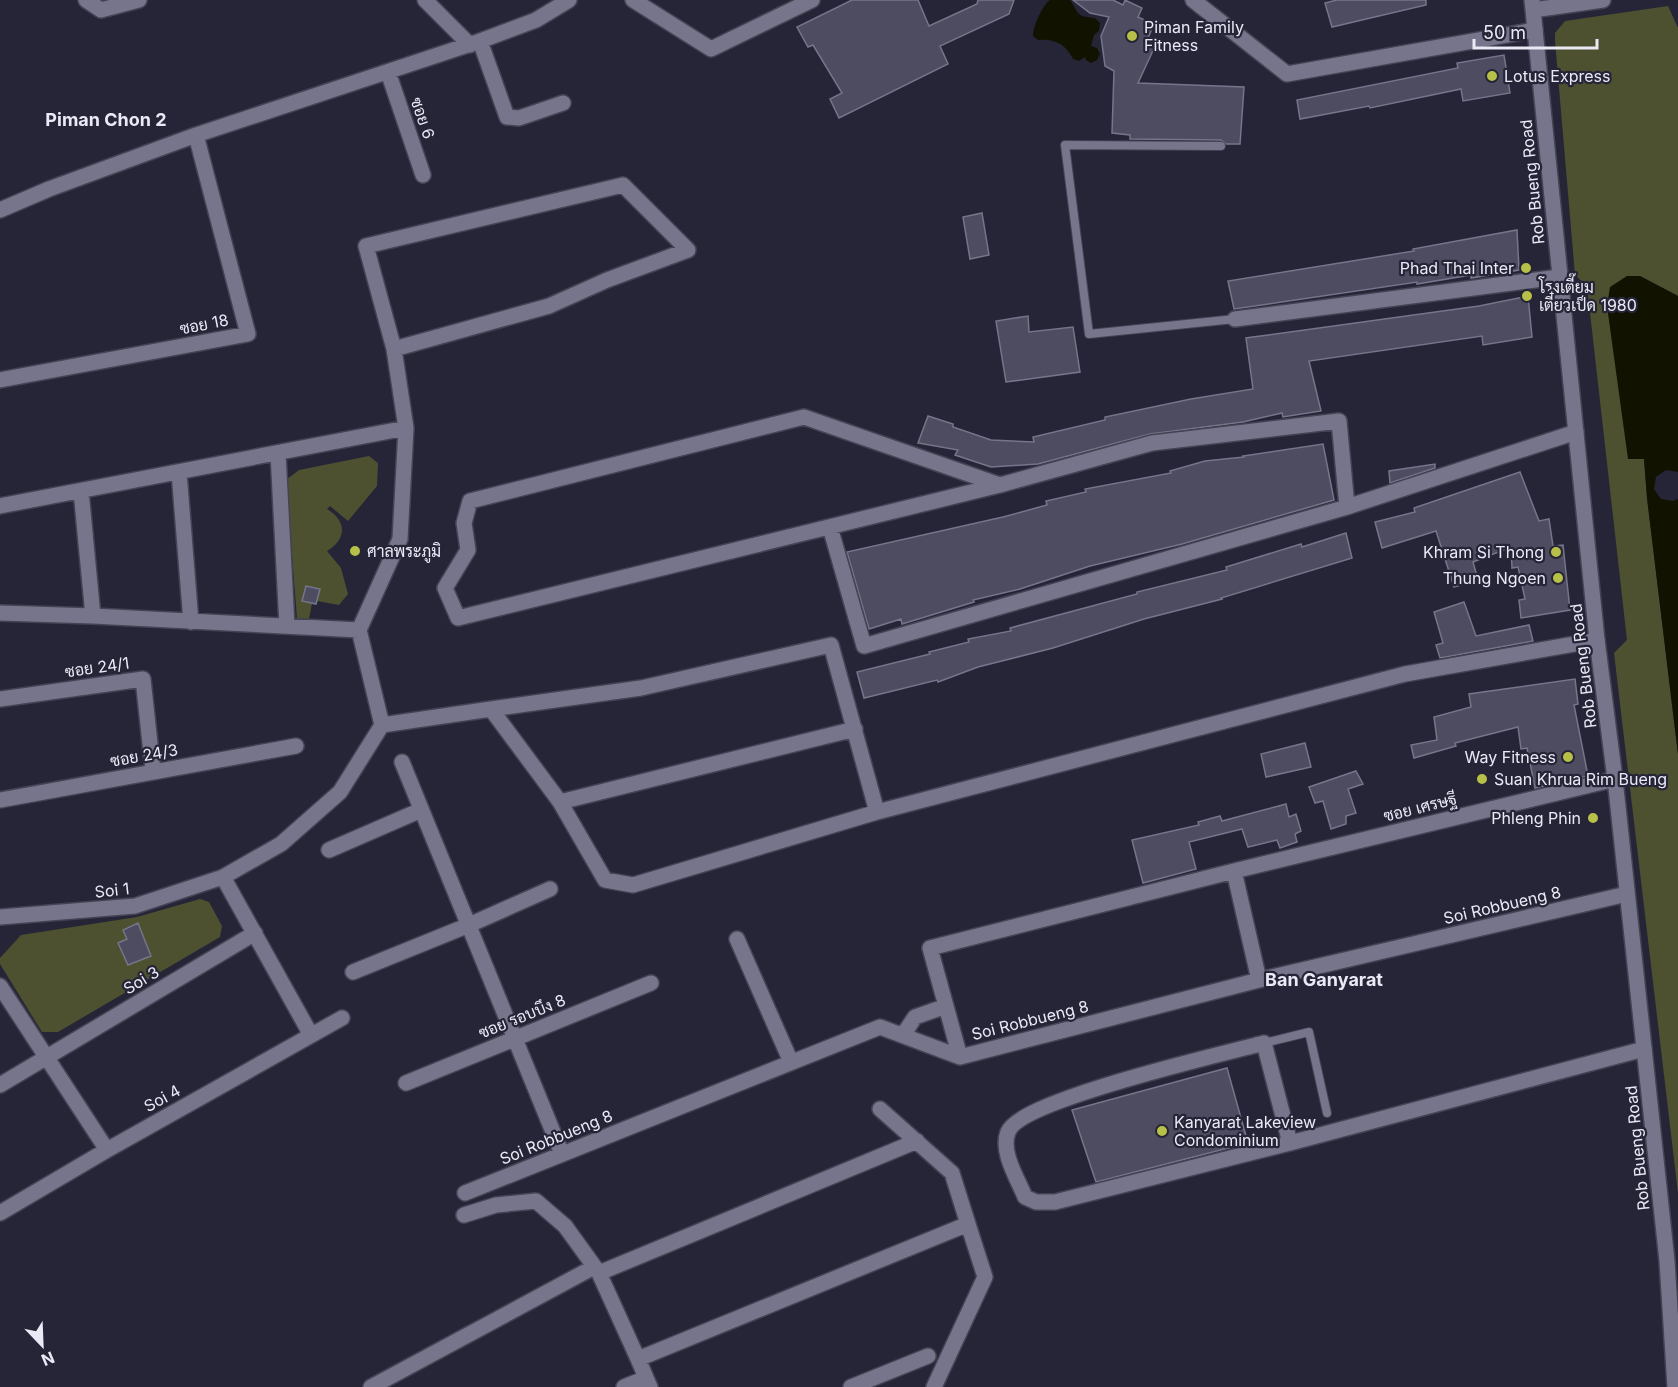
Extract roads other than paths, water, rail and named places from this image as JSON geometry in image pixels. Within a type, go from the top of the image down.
[{"type":"street","points":[[86,0],[101,10],[139,0]]},
{"type":"street","points":[[425,0],[475,43],[507,117],[519,118],[563,103]]},
{"type":"street","points":[[0,210],[49,189],[196,135],[475,43],[536,20],[568,0]]},
{"type":"street","points":[[633,0],[711,49],[812,0]]},
{"type":"street","points":[[1193,0],[1287,74],[1535,30]]},
{"type":"street","name":"Rob Bueng Road","points":[[1603,0],[1532,5],[1597,640],[1615,779],[1667,1261],[1675,1387]]},
{"type":"street","name":"ซอย 6","points":[[388,72],[423,175]]},
{"type":"street","name":"ซอย 18","points":[[0,380],[248,334],[196,135]]},
{"type":"street","points":[[394,349],[549,306],[607,280],[688,250],[623,185],[366,246],[394,349],[406,428],[400,539],[358,630],[382,725],[641,688],[831,645],[877,812]]},
{"type":"street","points":[[1235,319],[1559,277]]},
{"type":"street","points":[[999,485],[804,417],[470,501],[464,523],[468,550],[446,588],[458,618],[999,485],[1152,443],[1339,421],[1347,507]]},
{"type":"street","points":[[0,506],[406,428]]},
{"type":"street","points":[[830,527],[864,646],[1347,507],[1575,432]]},
{"type":"street","points":[[278,453],[287,626]]},
{"type":"street","points":[[179,472],[191,622]]},
{"type":"street","points":[[81,491],[93,616]]},
{"type":"street","points":[[0,613],[358,630]]},
{"type":"street","points":[[491,709],[560,802],[605,880],[633,885],[877,812],[1405,674],[1597,640]]},
{"type":"street","name":"ซอย 24/1","points":[[0,699],[143,678],[153,771]]},
{"type":"street","name":"Soi 1","points":[[0,917],[135,906],[223,877],[280,844],[340,792],[382,725]]},
{"type":"street","points":[[560,802],[855,729]]},
{"type":"street","name":"ซอย 24/3","points":[[0,800],[296,746]]},
{"type":"street","points":[[402,762],[562,1154]]},
{"type":"street","name":"ซอย เศรษฐี","points":[[946,1006],[930,948],[1234,871],[1615,779]]},
{"type":"street","points":[[329,850],[422,810]]},
{"type":"street","points":[[1234,871],[1259,980]]},
{"type":"street","points":[[223,877],[311,1035]]},
{"type":"street","points":[[353,972],[469,926],[550,889]]},
{"type":"street","name":"Soi Robbueng 8","points":[[465,1193],[880,1027],[960,1057],[1259,980],[1627,894]]},
{"type":"street","name":"Soi 3","points":[[0,1086],[255,933]]},
{"type":"street","points":[[737,939],[791,1062]]},
{"type":"street","name":"ซอย รอบบึง 8","points":[[406,1083],[651,983]]},
{"type":"street","points":[[0,986],[107,1150]]},
{"type":"street","points":[[903,1035],[915,1017],[946,1006],[960,1057]]},
{"type":"street","name":"Soi 4","points":[[0,1213],[342,1018]]},
{"type":"street","points":[[1290,1143],[1264,1043],[1097,1088],[1041,1108],[1013,1124],[1006,1144],[1008,1155],[1025,1197],[1046,1203],[1290,1143],[1644,1049]]},
{"type":"street","points":[[880,1109],[952,1173],[985,1277],[934,1387]]},
{"type":"street","points":[[371,1387],[597,1270],[917,1141]]},
{"type":"street","points":[[464,1215],[496,1204],[536,1201],[565,1226],[597,1270],[648,1382],[624,1387]]},
{"type":"street","points":[[638,1359],[968,1224]]},
{"type":"street","points":[[851,1387],[928,1356]]},
{"type":"lane","points":[[1221,146],[1065,145],[1089,334],[1235,319]]},
{"type":"lane","points":[[1264,1043],[1309,1032],[1327,1113]]},
{"type":"place","name":"Piman Family Fitness","points":[[1132,36]]},
{"type":"place","name":"Lotus Express","points":[[1492,76]]},
{"type":"place","name":"Phad Thai Inter","points":[[1526,268]]},
{"type":"place","name":"โรงเตี๊ยม เตี๋ยวเป็ด 1980","points":[[1527,296]]},
{"type":"place","name":"ศาลพระภูมิ","points":[[355,551]]},
{"type":"place","name":"Khram Si Thong","points":[[1556,552]]},
{"type":"place","name":"Thung Ngoen","points":[[1558,578]]},
{"type":"place","name":"Way Fitness","points":[[1568,757]]},
{"type":"place","name":"Suan Khrua Rim Bueng","points":[[1482,779]]},
{"type":"place","name":"Phleng Phin","points":[[1593,818]]},
{"type":"place","name":"Kanyarat Lakeview Condominium","points":[[1162,1131]]},
{"type":"district","name":"Piman Chon 2","points":[[106,119]]},
{"type":"district","name":"Ban Ganyarat","points":[[1324,979]]}]
